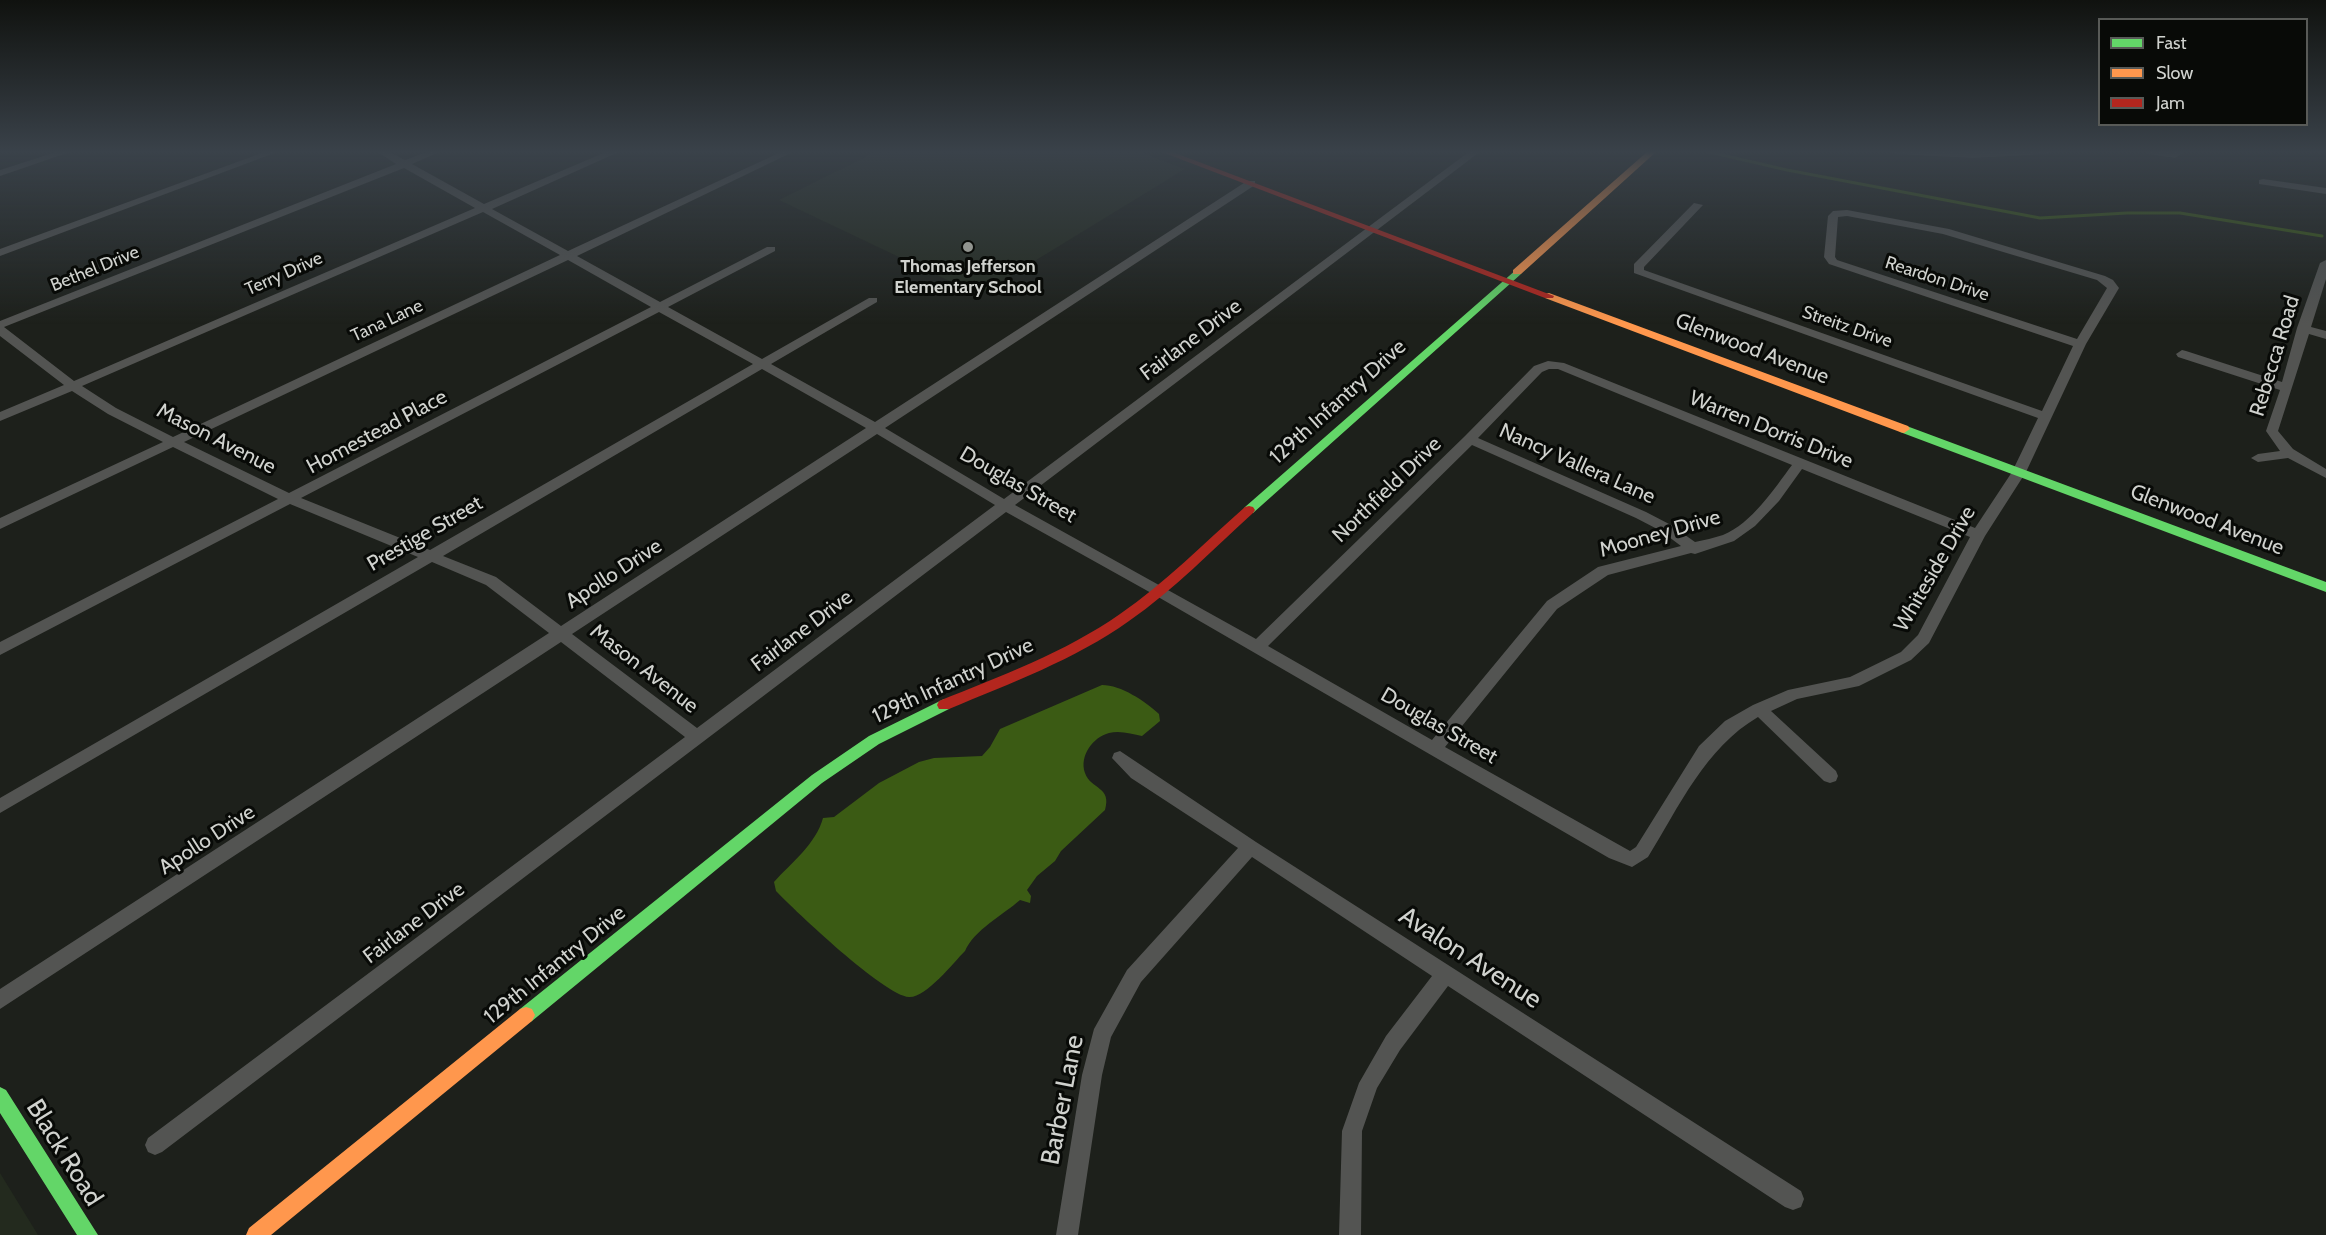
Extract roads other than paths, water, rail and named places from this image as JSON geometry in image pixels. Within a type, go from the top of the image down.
[{"type":"street","points":[[0,253],[120,209]]},
{"type":"street","name":"Bethel Drive","points":[[0,324],[291,209]]},
{"type":"street","name":"Terry Drive","points":[[0,417],[479,209]]},
{"type":"street","name":"Douglas Street","points":[[486,209],[876,428],[1006,506],[1158,590],[1616,853],[1632,859]]},
{"type":"street","name":"Tana Lane","points":[[0,524],[667,209]]},
{"type":"street","name":"Apollo Drive","points":[[0,1000],[1212,209]]},
{"type":"street","name":"Glenwood Avenue","points":[[1318,209],[2326,587]]},
{"type":"street","name":"Fairlane Drive","points":[[154,1145],[1399,209]]},
{"type":"street","name":"129th Infantry Drive","points":[[256,1235],[817,779],[873,740],[1082,645],[1114,626],[1158,590],[1588,209]]},
{"type":"street","name":"Streitz Drive","points":[[1694,209],[1638,266],[1638,271],[2045,416]]},
{"type":"street","name":"Whiteside Drive","points":[[1632,859],[1642,852],[1705,751],[1731,725],[1759,709],[1794,694],[1853,682],[1906,657],[1924,639],[1978,535],[2019,472],[2080,344],[2113,288],[2109,282],[1945,231],[1836,213]]},
{"type":"street","name":"Reardon Drive","points":[[1836,213],[1833,216],[1829,257],[1833,262],[2080,344]]},
{"type":"street","name":"Homestead Place","points":[[0,649],[771,249]]},
{"type":"street","name":"Rebecca Road","points":[[2292,454],[2277,440],[2272,431],[2287,388],[2303,327],[2326,263]]},
{"type":"street","name":"Prestige Street","points":[[0,806],[873,300]]},
{"type":"street","points":[[2303,327],[2326,335]]},
{"type":"street","name":"Mason Avenue","points":[[0,330],[73,386],[112,411],[290,499],[491,580],[696,736]]},
{"type":"street","points":[[2182,354],[2287,388]]},
{"type":"street","name":"Northfield Drive","points":[[1257,648],[1538,369],[1548,365]]},
{"type":"street","name":"Warren Dorris Drive","points":[[1548,365],[1560,366],[1978,535]]},
{"type":"street","name":"Nancy Vallera Lane","points":[[1470,439],[1641,515],[1695,549]]},
{"type":"street","points":[[2258,458],[2292,454],[2326,474]]},
{"type":"street","name":"Mooney Drive","points":[[1434,749],[1552,605],[1603,571],[1695,549],[1729,538],[1750,523],[1774,498],[1800,463]]},
{"type":"street","points":[[1759,709],[1830,776]]},
{"type":"street","name":"Avalon Avenue","points":[[1119,758],[1137,773],[1250,847],[1793,1199]]},
{"type":"street","name":"Barber Lane","points":[[1067,1235],[1092,1075],[1101,1036],[1134,976],[1250,847]]},
{"type":"street","points":[[1350,1235],[1352,1131],[1369,1083],[1393,1043],[1445,974]]},
{"type":"street","name":"Black Road","points":[[0,1096],[88,1235]]},
{"type":"waterway","points":[[1991,209],[2040,218],[2127,213],[2180,213],[2322,236]]},
{"type":"place","name":"Thomas Jefferson Elementary School","points":[[968,247]]}]
